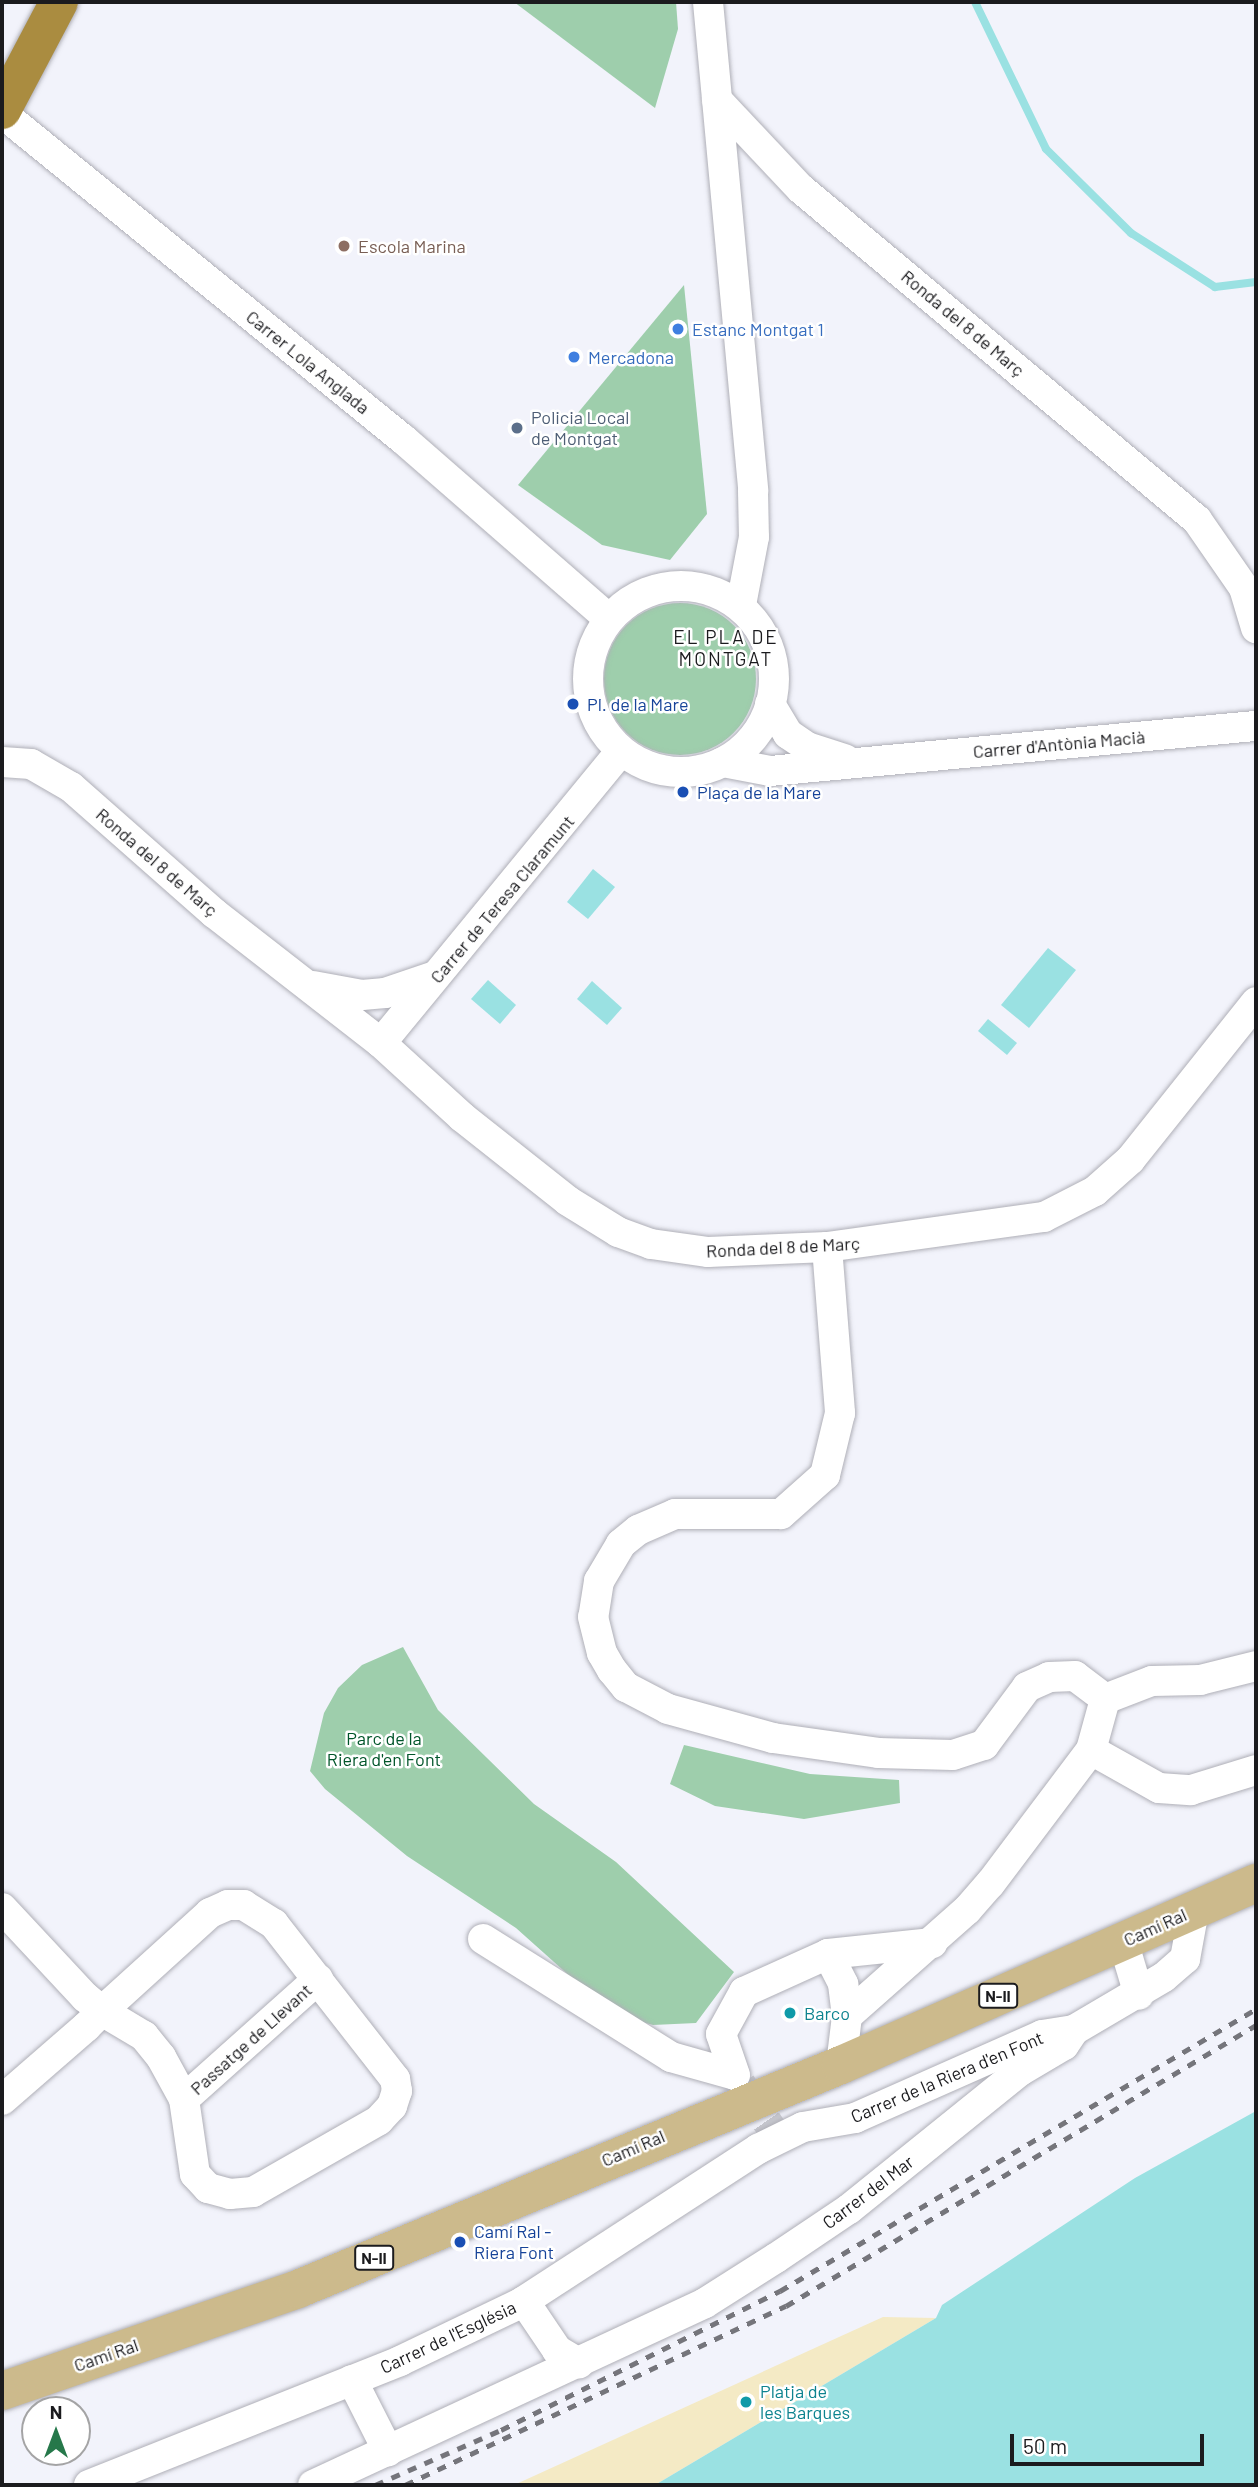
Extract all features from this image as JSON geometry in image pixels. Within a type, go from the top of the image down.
[{"type":"highway","points":[[2,112],[59,2]]},
{"type":"main road","name":"Camí Ral","points":[[2,2391],[298,2289],[841,2065],[1256,1882]]},
{"type":"street","points":[[708,2],[753,491],[754,537],[741,605]]},
{"type":"street","name":"Ronda del 8 de Març","points":[[718,100],[801,189],[1198,520],[1244,588],[1256,628]]},
{"type":"street","name":"Carrer Lola Anglada","points":[[2,112],[404,440],[607,618]]},
{"type":"street","points":[[680,587],[710,591],[741,605],[765,633],[772,666],[770,704],[746,747],[723,762],[705,769],[670,771],[652,768],[620,752],[601,728],[593,704],[595,642],[607,618],[627,600],[649,591],[680,587]]},
{"type":"street","name":"Carrer d'Antònia Macià","points":[[770,704],[777,721],[807,747],[862,762]]},
{"type":"street","name":"Carrer d'Antònia Macià","points":[[723,762],[770,771],[1256,726]]},
{"type":"street","name":"Carrer de Teresa Claramunt","points":[[381,1043],[620,752]]},
{"type":"street","name":"Ronda del 8 de Març","points":[[2,762],[31,764],[60,779],[214,913],[381,1043],[473,1125],[568,1201],[618,1232],[651,1244],[708,1252],[827,1248],[1017,1224],[1072,1205],[1130,1160],[1256,1002]]},
{"type":"street","name":"Ronda del 8 de Març","points":[[303,983],[362,995],[415,986],[438,975]]},
{"type":"street","points":[[827,1248],[840,1413],[825,1475],[781,1514],[676,1514],[657,1519],[621,1544],[599,1581],[593,1617],[599,1643],[612,1670],[626,1686],[668,1709],[773,1738],[878,1753],[953,1755],[985,1745],[1027,1687],[1049,1676],[1075,1676],[1105,1699]]},
{"type":"street","points":[[1105,1699],[1152,1681],[1200,1680],[1256,1666]]},
{"type":"street","points":[[847,2017],[932,1943],[990,1884],[1091,1750],[1105,1699]]},
{"type":"street","points":[[1091,1750],[1159,1788],[1191,1790],[1256,1770]]},
{"type":"street","name":"Passatge de Llevant","points":[[2,2100],[210,1913],[228,1905],[259,1911],[318,1979],[395,2079],[392,2106],[379,2120],[253,2192],[230,2194],[208,2188],[195,2174],[184,2099],[144,2036],[102,2011]]},
{"type":"street","points":[[2,1909],[102,2011]]},
{"type":"street","name":"Carrer del Mar","points":[[313,2485],[705,2303],[776,2258],[849,2209],[1020,2071],[1064,2045],[1074,2030],[1139,1995],[1185,1959],[1194,1910]]},
{"type":"street","points":[[483,1939],[671,2057],[735,2075],[721,2034],[744,1992],[828,1954],[932,1943]]},
{"type":"street","points":[[1123,1941],[1139,1995]]},
{"type":"street","points":[[828,1954],[843,1984],[847,2017],[841,2065]]},
{"type":"street","name":"Passatge de Llevant","points":[[184,2099],[318,1979]]},
{"type":"street","name":"Carrer de la Riera d'en Font","points":[[777,2133],[855,2118],[1042,2035],[1074,2030]]},
{"type":"street","name":"Carrer de l'Església","points":[[89,2485],[352,2380],[524,2301],[777,2133]]},
{"type":"street","points":[[524,2301],[557,2350],[579,2363]]},
{"type":"street","points":[[352,2380],[388,2451]]},
{"type":"green space","points":[[514,2],[676,2],[678,29],[655,108]]},
{"type":"green space","points":[[684,285],[707,514],[670,560],[602,545],[518,485]]},
{"type":"green space","points":[[680,603],[709,609],[734,625],[750,650],[756,679],[750,708],[734,733],[709,749],[680,755],[651,749],[626,733],[610,708],[604,679],[610,650],[626,625],[651,609]]},
{"type":"green space","name":"Parc de la Riera d'en Font","points":[[403,1647],[438,1710],[534,1804],[616,1862],[734,1972],[696,2023],[653,2025],[628,2018],[573,1979],[516,1928],[407,1856],[325,1789],[310,1771],[324,1713],[338,1688],[362,1665]]},
{"type":"green space","points":[[684,1745],[810,1774],[899,1780],[900,1803],[804,1819],[715,1806],[670,1784]]},
{"type":"sand","name":"Platja de les Barques","points":[[883,2317],[936,2318],[655,2485],[514,2485]]},
{"type":"water","points":[[593,869],[615,887],[588,919],[567,902]]},
{"type":"water","points":[[1048,948],[1076,970],[1029,1028],[1001,1005]]},
{"type":"water","points":[[488,980],[516,1005],[500,1024],[471,999]]},
{"type":"water","points":[[592,981],[622,1008],[607,1025],[577,999]]},
{"type":"water","points":[[988,1019],[1017,1043],[1007,1055],[978,1031]]},
{"type":"water","points":[[1256,2111],[1256,2485],[655,2485],[936,2318],[942,2305],[1135,2178]]},
{"type":"waterway","points":[[975,2],[1046,149],[1131,233],[1215,287],[1256,282]]},
{"type":"tunnel","points":[[741,2084],[772,2129]]},
{"type":"railway","points":[[375,2485],[501,2430],[780,2291],[1256,2009]]},
{"type":"railway","points":[[405,2485],[786,2306],[1256,2025]]},
{"type":"place","name":"Escola Marina","points":[[344,246]]},
{"type":"place","name":"Estanc Montgat 1","points":[[678,329]]},
{"type":"place","name":"Mercadona","points":[[574,357]]},
{"type":"place","name":"Policia Local de Montgat","points":[[517,428]]},
{"type":"place","name":"Pl. de la Mare","points":[[573,704]]},
{"type":"place","name":"Plaça de la Mare","points":[[683,792]]},
{"type":"place","name":"Barco","points":[[790,2013]]},
{"type":"place","name":"Camí Ral - Riera Font","points":[[460,2242]]},
{"type":"place","name":"Platja de les Barques","points":[[746,2402]]},
{"type":"district","name":"EL PLA DE MONTGAT","points":[[726,648]]}]
